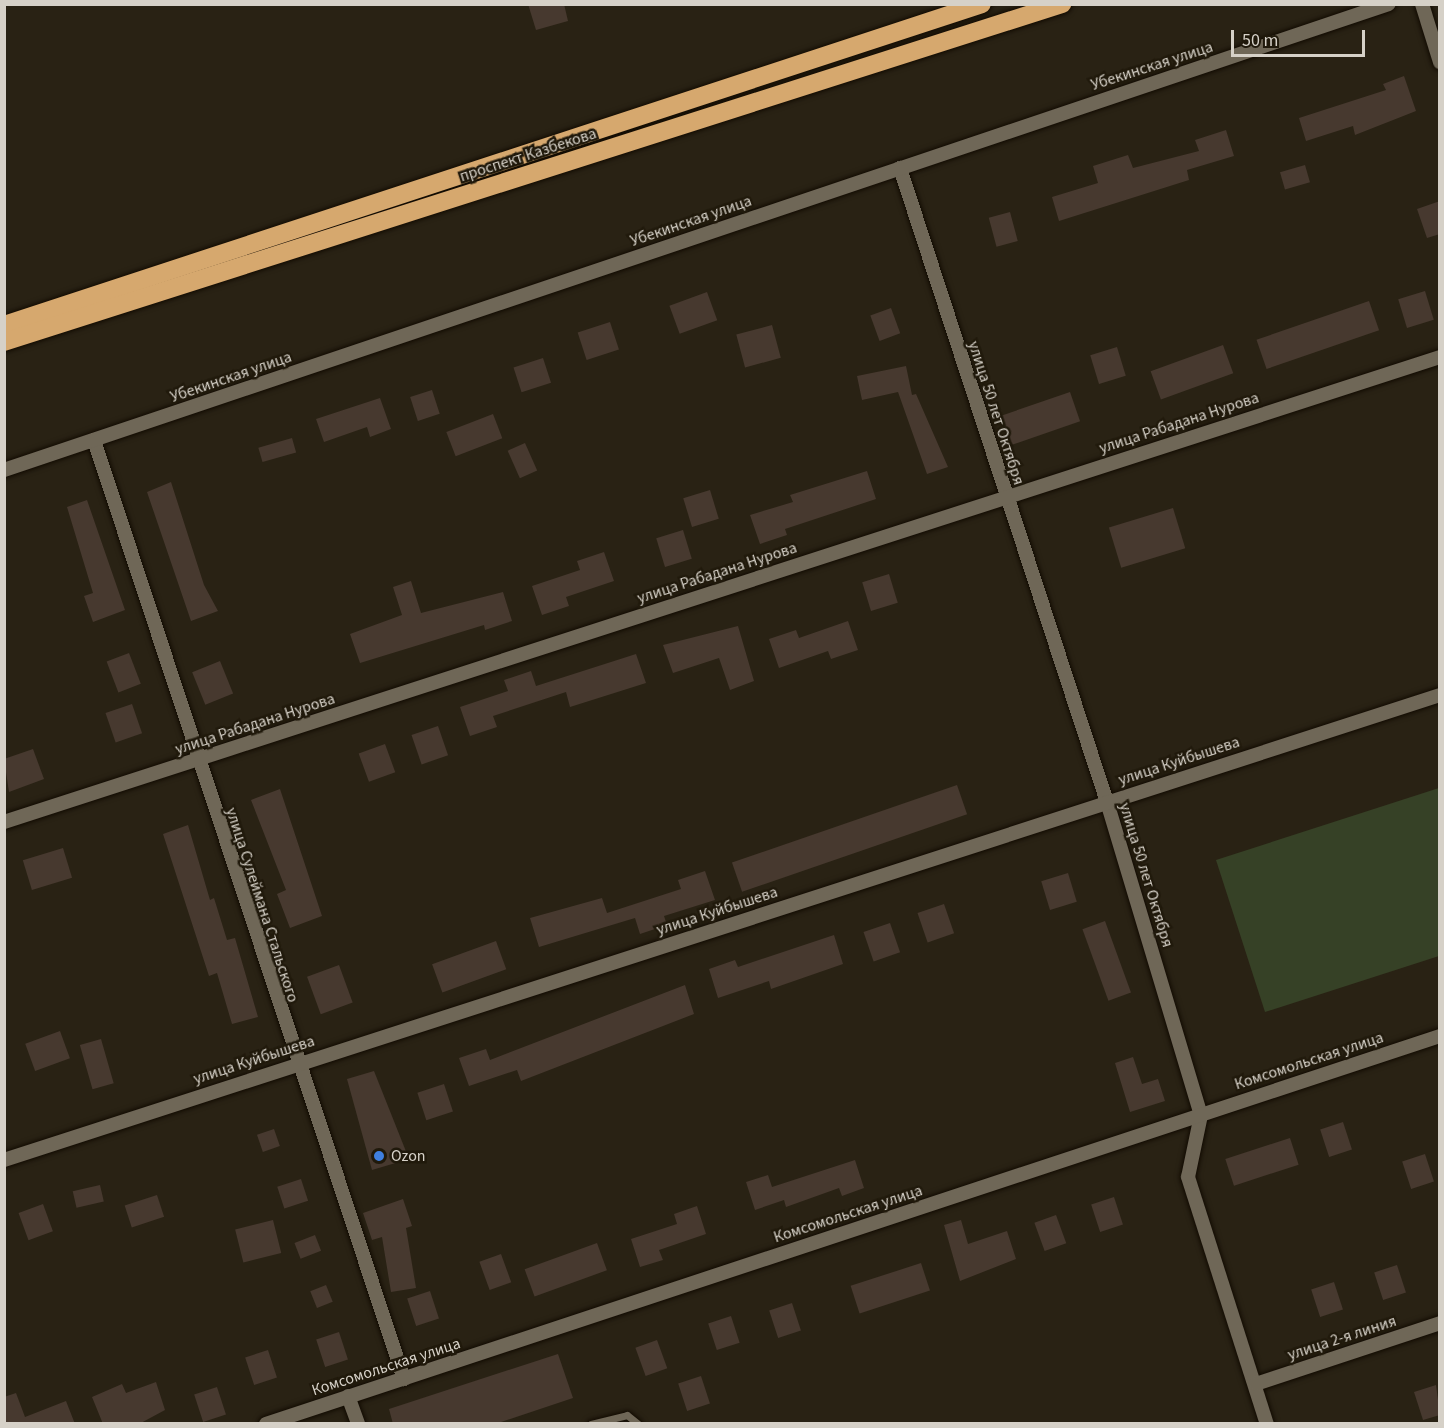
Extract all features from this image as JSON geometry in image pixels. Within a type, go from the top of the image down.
[{"type":"highway","name":"проспект Казбекова","points":[[4,325],[982,4]]},
{"type":"highway","name":"проспект Казбекова","points":[[4,342],[1062,4]]},
{"type":"street","name":"Убекинская улица","points":[[4,470],[1389,4]]},
{"type":"street","points":[[1422,4],[1440,62]]},
{"type":"street","name":"улица 50 лет Октября","points":[[900,168],[1005,496],[1107,802],[1201,1115],[1188,1177],[1267,1424]]},
{"type":"street","name":"улица Рабадана Нурова","points":[[4,822],[1440,357]]},
{"type":"street","name":"улица Сулеймана Стальского","points":[[93,440],[296,1064],[404,1379]]},
{"type":"street","name":"улица Куйбышева","points":[[4,1160],[1440,694]]},
{"type":"street","name":"Комсомольская улица","points":[[266,1424],[1440,1036]]},
{"type":"street","name":"улица 2-я линия","points":[[1256,1384],[1440,1323]]},
{"type":"street","points":[[348,1396],[358,1424]]},
{"type":"lane","points":[[591,1424],[627,1415],[638,1424]]},
{"type":"green space","points":[[1439,788],[1439,956],[1265,1012],[1216,860]]},
{"type":"building","points":[[528,4],[564,4],[568,21],[536,30]]},
{"type":"building","points":[[1404,76],[1416,111],[1355,135],[1353,126],[1306,141],[1299,118],[1386,90],[1383,84]]},
{"type":"building","points":[[1226,130],[1234,156],[1187,170],[1189,180],[1059,221],[1052,197],[1098,183],[1093,166],[1128,155],[1133,168],[1199,151],[1195,140]]},
{"type":"building","points":[[1305,165],[1310,182],[1285,189],[1280,172]]},
{"type":"building","points":[[1440,201],[1440,234],[1427,238],[1417,209]]},
{"type":"building","points":[[1010,212],[1018,241],[997,247],[989,218]]},
{"type":"building","points":[[1425,291],[1434,320],[1407,328],[1398,299]]},
{"type":"building","points":[[707,292],[717,320],[680,334],[669,306]]},
{"type":"building","points":[[1369,301],[1379,330],[1267,369],[1256,340]]},
{"type":"building","points":[[891,308],[900,333],[880,341],[870,316]]},
{"type":"building","points":[[610,322],[619,350],[587,360],[578,333]]},
{"type":"building","points":[[772,325],[781,358],[745,367],[736,335]]},
{"type":"building","points":[[1223,345],[1233,373],[1161,400],[1151,371]]},
{"type":"building","points":[[1117,347],[1126,376],[1099,384],[1090,355]]},
{"type":"building","points":[[543,358],[551,383],[522,392],[514,368]]},
{"type":"building","points":[[906,366],[912,395],[916,394],[948,467],[927,474],[898,392],[862,400],[857,376]]},
{"type":"building","points":[[432,390],[440,414],[418,421],[410,397]]},
{"type":"building","points":[[1070,392],[1080,421],[1012,445],[1002,415]]},
{"type":"building","points":[[380,398],[391,429],[370,437],[367,427],[324,442],[316,419]]},
{"type":"building","points":[[493,414],[502,438],[456,456],[446,432]]},
{"type":"building","points":[[292,438],[296,452],[262,462],[258,448]]},
{"type":"building","points":[[525,443],[537,470],[520,478],[508,451]]},
{"type":"building","points":[[867,471],[876,499],[785,529],[787,535],[760,544],[750,515],[793,502],[790,495]]},
{"type":"building","points":[[171,482],[204,585],[218,611],[191,621],[147,492]]},
{"type":"building","points":[[710,490],[719,519],[692,527],[683,498]]},
{"type":"building","points":[[87,500],[125,610],[93,622],[84,596],[93,593],[67,507]]},
{"type":"building","points":[[1173,508],[1185,548],[1121,568],[1109,528]]},
{"type":"building","points":[[683,530],[692,559],[665,567],[656,538]]},
{"type":"building","points":[[604,552],[614,581],[566,597],[569,606],[542,615],[532,586],[580,570],[577,561]]},
{"type":"building","points":[[889,574],[898,603],[871,611],[862,582]]},
{"type":"building","points":[[411,581],[421,613],[503,592],[512,621],[485,630],[484,625],[360,663],[350,634],[402,615],[393,587]]},
{"type":"building","points":[[848,621],[858,650],[831,659],[828,651],[779,668],[769,639],[796,630],[799,638]]},
{"type":"building","points":[[738,626],[754,681],[730,690],[719,658],[673,673],[663,645]]},
{"type":"building","points":[[129,653],[141,684],[118,692],[107,662]]},
{"type":"building","points":[[636,654],[646,683],[570,707],[566,692],[493,716],[497,727],[470,736],[460,707],[508,691],[504,680],[531,671],[536,686]]},
{"type":"building","points":[[220,661],[233,693],[205,705],[192,672]]},
{"type":"building","points":[[132,704],[142,733],[116,742],[106,713]]},
{"type":"building","points":[[438,726],[448,755],[422,764],[412,735]]},
{"type":"building","points":[[385,744],[395,772],[369,782],[359,754]]},
{"type":"building","points":[[33,749],[44,779],[9,792],[4,759]]},
{"type":"building","points":[[957,785],[967,814],[742,892],[732,862]]},
{"type":"building","points":[[280,789],[322,916],[290,928],[277,894],[286,890],[251,800]]},
{"type":"building","points":[[188,825],[210,900],[214,898],[227,940],[235,938],[258,1017],[232,1024],[217,973],[209,976],[163,834]]},
{"type":"building","points":[[63,848],[72,878],[32,890],[23,860]]},
{"type":"building","points":[[705,871],[715,900],[664,916],[667,925],[640,934],[635,918],[539,947],[530,918],[602,898],[607,913],[681,889],[678,880]]},
{"type":"building","points":[[1068,873],[1077,902],[1050,910],[1041,881]]},
{"type":"building","points":[[944,904],[954,933],[928,942],[918,913]]},
{"type":"building","points":[[1105,921],[1131,992],[1108,1001],[1082,929]]},
{"type":"building","points":[[890,923],[900,952],[874,961],[864,932]]},
{"type":"building","points":[[834,935],[843,964],[771,989],[769,981],[718,998],[709,969],[735,960],[738,967]]},
{"type":"building","points":[[496,941],[506,969],[442,992],[432,964]]},
{"type":"building","points":[[339,965],[353,1003],[321,1014],[307,977]]},
{"type":"building","points":[[685,985],[694,1014],[521,1081],[517,1070],[469,1086],[459,1058],[486,1049],[490,1060]]},
{"type":"building","points":[[60,1031],[70,1058],[35,1071],[25,1044]]},
{"type":"building","points":[[101,1039],[114,1083],[93,1089],[80,1045]]},
{"type":"building","points":[[1133,1057],[1142,1084],[1158,1079],[1165,1101],[1130,1112],[1115,1063]]},
{"type":"building","points":[[374,1071],[409,1159],[372,1170],[347,1079]]},
{"type":"building","points":[[444,1084],[453,1112],[426,1120],[417,1093]]},
{"type":"building","points":[[1343,1122],[1352,1150],[1329,1157],[1320,1129]]},
{"type":"building","points":[[274,1129],[280,1146],[263,1152],[257,1135]]},
{"type":"building","points":[[1290,1138],[1299,1165],[1234,1186],[1225,1159]]},
{"type":"building","points":[[1425,1154],[1434,1182],[1411,1189],[1402,1161]]},
{"type":"building","points":[[855,1160],[864,1188],[842,1196],[839,1188],[786,1207],[784,1200],[755,1210],[746,1182],[768,1175],[772,1187]]},
{"type":"building","points":[[301,1179],[308,1201],[284,1209],[277,1187]]},
{"type":"building","points":[[100,1185],[104,1202],[77,1208],[73,1191]]},
{"type":"building","points":[[157,1195],[164,1217],[132,1227],[125,1206]]},
{"type":"building","points":[[1114,1197],[1123,1225],[1100,1232],[1091,1204]]},
{"type":"building","points":[[403,1199],[412,1226],[406,1228],[416,1288],[391,1292],[382,1237],[372,1240],[363,1213]]},
{"type":"building","points":[[43,1204],[53,1231],[28,1240],[19,1213]]},
{"type":"building","points":[[697,1206],[706,1234],[659,1250],[663,1260],[640,1267],[631,1239],[677,1224],[674,1214]]},
{"type":"building","points":[[1056,1215],[1066,1243],[1045,1251],[1034,1223]]},
{"type":"building","points":[[273,1220],[281,1253],[243,1262],[235,1229]]},
{"type":"building","points":[[961,1220],[968,1244],[1007,1231],[1016,1259],[960,1281],[944,1225]]},
{"type":"building","points":[[315,1235],[321,1251],[301,1259],[294,1243]]},
{"type":"building","points":[[597,1243],[607,1270],[535,1297],[525,1269]]},
{"type":"building","points":[[501,1254],[511,1282],[490,1290],[479,1262]]},
{"type":"building","points":[[921,1263],[930,1291],[860,1313],[851,1286]]},
{"type":"building","points":[[1397,1265],[1406,1293],[1383,1300],[1374,1272]]},
{"type":"building","points":[[1334,1282],[1343,1310],[1320,1317],[1311,1289]]},
{"type":"building","points":[[326,1285],[333,1302],[317,1308],[310,1291]]},
{"type":"building","points":[[430,1291],[439,1319],[416,1326],[407,1298]]},
{"type":"building","points":[[792,1303],[801,1331],[778,1338],[769,1310]]},
{"type":"building","points":[[731,1316],[740,1343],[717,1350],[708,1323]]},
{"type":"building","points":[[339,1332],[348,1360],[325,1367],[316,1339]]},
{"type":"building","points":[[657,1340],[667,1368],[646,1376],[635,1348]]},
{"type":"building","points":[[268,1350],[277,1378],[254,1385],[245,1357]]},
{"type":"building","points":[[558,1354],[573,1398],[495,1424],[393,1424],[389,1409]]},
{"type":"building","points":[[701,1376],[710,1404],[687,1411],[678,1383]]},
{"type":"building","points":[[156,1382],[165,1410],[139,1424],[103,1424],[92,1397],[122,1384],[126,1393]]},
{"type":"building","points":[[1436,1385],[1440,1415],[1423,1420],[1414,1392]]},
{"type":"building","points":[[217,1387],[226,1415],[203,1422],[194,1394]]},
{"type":"building","points":[[16,1393],[25,1417],[66,1401],[75,1424],[4,1424],[4,1397]]},
{"type":"place","name":"Ozon","points":[[379,1156]]}]
